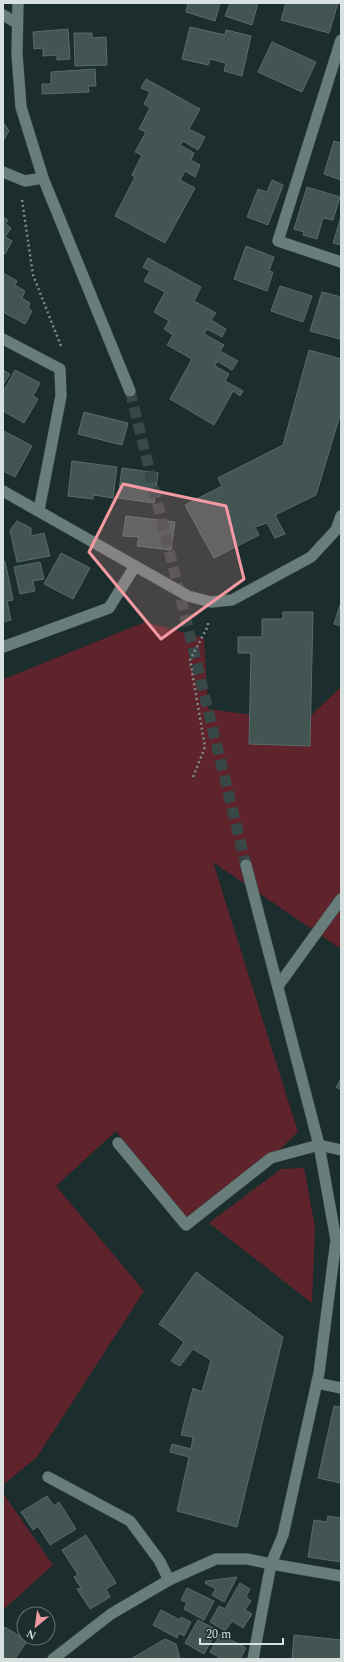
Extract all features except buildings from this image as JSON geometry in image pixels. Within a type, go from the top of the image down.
[{"type":"street","points":[[18,3],[17,54],[22,108],[43,178],[130,391]]},
{"type":"street","points":[[3,15],[17,23]]},
{"type":"street","points":[[341,40],[278,241],[341,262]]},
{"type":"street","points":[[3,172],[25,181],[43,178]]},
{"type":"street","points":[[3,339],[60,369],[61,396],[39,510]]},
{"type":"street","points":[[3,491],[39,510],[188,596],[211,602],[232,600],[311,557],[336,530],[341,516]]},
{"type":"street","points":[[3,647],[109,608],[135,566]]},
{"type":"street","points":[[246,865],[319,1145],[336,1240],[317,1383],[283,1535],[271,1564],[253,1659]]},
{"type":"street","points":[[278,986],[341,898]]},
{"type":"street","points":[[118,1143],[186,1225],[271,1158],[319,1145],[341,1150]]},
{"type":"street","points":[[317,1383],[341,1388]]},
{"type":"street","points":[[48,1477],[130,1521],[159,1560],[169,1580]]},
{"type":"street","points":[[53,1659],[112,1614],[169,1580],[216,1559],[247,1560],[341,1576]]},
{"type":"path","points":[[22,200],[33,275],[62,348]]},
{"type":"path","points":[[194,777],[205,747],[190,660],[208,626],[211,602]]},
{"type":"highlighted area","points":[[123,484],[226,506],[244,579],[161,639],[89,552]]},
{"type":"shaded area","points":[[145,622],[204,638],[208,709],[304,722],[341,687],[341,949],[213,862],[298,1132],[271,1158],[186,1225],[116,1131],[56,1186],[144,1291],[37,1457],[3,1485],[3,683],[4,679]]},
{"type":"shaded area","points":[[304,1168],[315,1227],[312,1303],[209,1223],[281,1169]]},
{"type":"shaded area","points":[[3,1493],[53,1565],[3,1610]]},
{"type":"tunnel","points":[[130,391],[246,865]]}]
